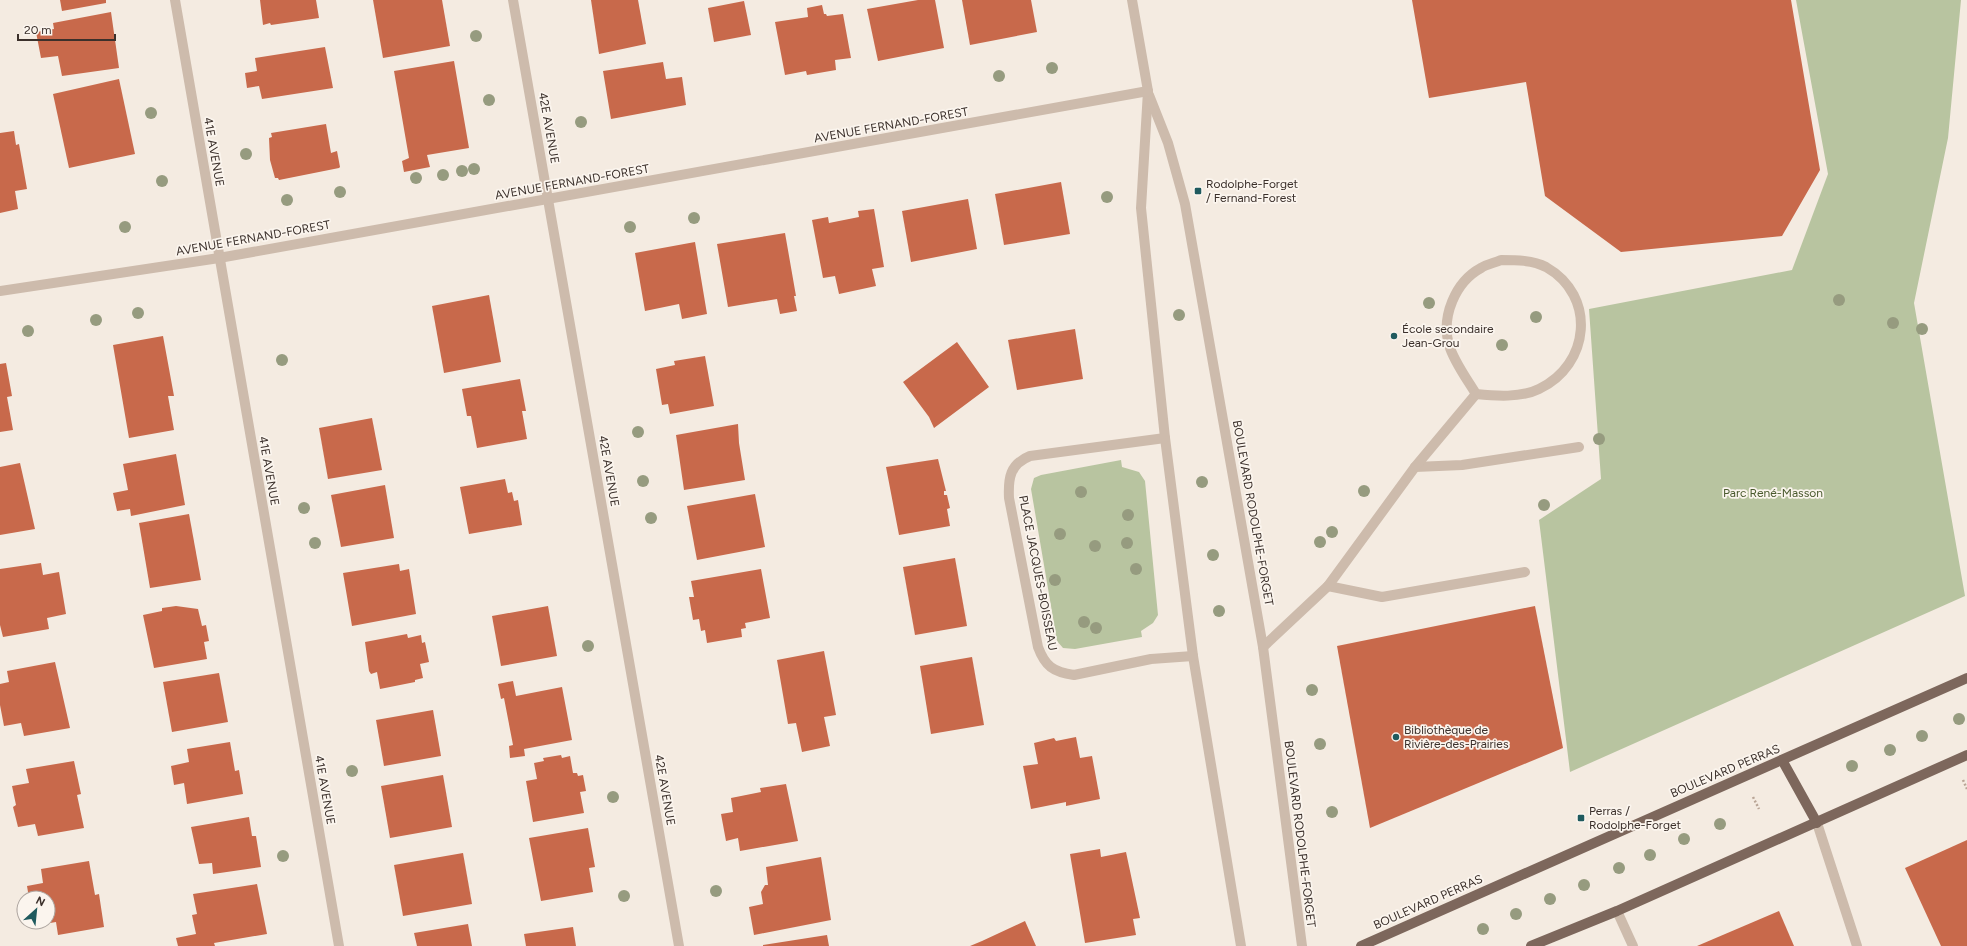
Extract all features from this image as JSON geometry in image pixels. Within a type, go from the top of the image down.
[{"type":"main road","name":"BOULEVARD PERRAS","points":[[1361,946],[1967,678]]},
{"type":"main road","points":[[1531,946],[1617,911],[1817,824],[1967,755]]},
{"type":"main road","points":[[1782,760],[1817,824]]},
{"type":"street","name":"41E AVENUE","points":[[174,0],[339,946]]},
{"type":"street","name":"42E AVENUE","points":[[513,0],[679,946]]},
{"type":"street","name":"BOULEVARD RODOLPHE-FORGET","points":[[1132,0],[1148,91],[1168,143],[1185,204],[1263,647],[1302,946]]},
{"type":"street","name":"AVENUE FERNAND-FOREST","points":[[0,291],[219,258],[1148,91]]},
{"type":"street","name":"BOULEVARD RODOLPHE-FORGET","points":[[1148,91],[1142,208],[1165,438],[1193,656],[1241,946]]},
{"type":"street","points":[[1502,260],[1524,260],[1545,267],[1564,280],[1576,299],[1581,321],[1580,343],[1571,363],[1556,380],[1537,390],[1495,396],[1476,394],[1449,345],[1447,322],[1452,301],[1463,282],[1481,268],[1502,260]]},
{"type":"street","points":[[1263,647],[1328,586],[1415,467],[1476,394]]},
{"type":"street","name":"PLACE JACQUES-BOISSEAU","points":[[1165,438],[1030,456],[1020,460],[1013,468],[1008,482],[1009,498],[1038,647],[1042,660],[1051,668],[1062,674],[1074,675],[1151,659],[1193,656]]},
{"type":"street","points":[[1415,467],[1462,465],[1579,447]]},
{"type":"street","points":[[1328,586],[1382,596],[1524,572]]},
{"type":"street","points":[[1817,824],[1857,946]]},
{"type":"street","points":[[1617,911],[1633,946]]},
{"type":"path","points":[[1752,795],[1759,809]]},
{"type":"green space","name":"Parc René-Masson","points":[[1796,0],[1961,0],[1948,138],[1914,303],[1965,596],[1570,772],[1539,520],[1601,479],[1589,309],[1792,270],[1828,174]]},
{"type":"green space","points":[[1121,460],[1122,467],[1139,472],[1145,481],[1158,615],[1153,623],[1141,631],[1142,637],[1075,649],[1063,648],[1057,641],[1031,489],[1034,478],[1041,475]]},
{"type":"building","points":[[60,0],[106,0],[106,3],[62,11]]},
{"type":"building","points":[[260,0],[316,0],[319,18],[263,25]]},
{"type":"building","points":[[373,0],[442,0],[450,46],[383,58]]},
{"type":"building","points":[[591,0],[638,0],[646,44],[599,54]]},
{"type":"building","points":[[918,0],[935,0],[944,48],[878,61],[867,9]]},
{"type":"building","points":[[962,0],[1031,0],[1037,32],[970,45]]},
{"type":"building","points":[[1412,0],[1791,0],[1820,170],[1782,236],[1621,252],[1545,196],[1526,82],[1429,98]]},
{"type":"building","points":[[744,1],[751,35],[714,42],[708,8]]},
{"type":"building","points":[[822,5],[824,14],[827,16],[843,14],[851,58],[835,60],[836,70],[807,75],[806,71],[785,75],[775,22],[808,17],[807,8]]},
{"type":"building","points":[[111,12],[119,68],[62,76],[58,56],[41,58],[36,32],[54,29],[53,23]]},
{"type":"building","points":[[325,47],[333,88],[262,99],[259,86],[247,88],[245,73],[257,71],[255,58]]},
{"type":"building","points":[[454,61],[469,148],[427,155],[430,167],[404,172],[402,161],[409,158],[394,71]]},
{"type":"building","points":[[663,62],[666,79],[682,77],[686,105],[611,119],[603,71]]},
{"type":"building","points":[[119,79],[135,154],[69,168],[53,94]]},
{"type":"building","points":[[326,124],[331,153],[337,151],[340,167],[279,180],[278,178],[275,178],[270,160],[269,138],[272,137],[271,133]]},
{"type":"building","points":[[14,131],[16,145],[19,144],[27,189],[15,191],[18,209],[0,213],[0,133]]},
{"type":"building","points":[[1061,182],[1070,234],[1004,245],[995,194]]},
{"type":"building","points":[[968,199],[977,249],[911,262],[902,211]]},
{"type":"building","points":[[874,209],[884,267],[872,269],[876,286],[839,294],[835,276],[823,278],[812,220],[828,217],[829,223],[859,217],[858,211]]},
{"type":"building","points":[[785,233],[796,296],[794,296],[797,311],[780,314],[777,299],[728,307],[717,244]]},
{"type":"building","points":[[695,242],[707,314],[682,319],[679,304],[645,311],[635,253]]},
{"type":"building","points":[[489,295],[501,362],[444,373],[432,306]]},
{"type":"building","points":[[1075,329],[1083,379],[1017,390],[1008,340]]},
{"type":"building","points":[[163,336],[174,396],[168,396],[174,430],[129,438],[113,345]]},
{"type":"building","points":[[957,342],[989,387],[934,428],[929,417],[903,382]]},
{"type":"building","points":[[705,356],[714,406],[670,414],[668,404],[662,405],[656,369],[675,365],[674,361]]},
{"type":"building","points":[[6,363],[12,396],[7,397],[13,430],[0,432],[0,364]]},
{"type":"building","points":[[520,379],[526,411],[522,411],[527,439],[477,448],[471,416],[467,416],[462,389]]},
{"type":"building","points":[[372,418],[382,470],[328,479],[319,428]]},
{"type":"building","points":[[738,424],[739,443],[745,480],[684,490],[676,435]]},
{"type":"building","points":[[176,454],[185,505],[131,516],[130,509],[117,511],[113,493],[128,490],[123,464]]},
{"type":"building","points":[[938,459],[946,491],[944,491],[944,495],[947,495],[950,508],[947,509],[950,526],[899,535],[886,467]]},
{"type":"building","points":[[20,463],[35,529],[0,535],[0,467]]},
{"type":"building","points":[[505,479],[508,493],[512,492],[514,501],[518,500],[522,525],[469,534],[460,487]]},
{"type":"building","points":[[385,485],[394,538],[341,547],[331,495]]},
{"type":"building","points":[[755,494],[765,547],[697,560],[687,506]]},
{"type":"building","points":[[189,514],[201,580],[150,588],[139,523]]},
{"type":"building","points":[[955,558],[967,626],[915,635],[903,567]]},
{"type":"building","points":[[41,563],[43,575],[59,572],[66,614],[47,618],[49,629],[3,637],[0,625],[0,569]]},
{"type":"building","points":[[399,564],[400,571],[409,569],[416,614],[352,626],[343,573]]},
{"type":"building","points":[[761,569],[770,618],[745,623],[746,628],[741,629],[742,637],[707,643],[705,630],[701,631],[699,619],[693,620],[689,597],[694,597],[691,581]]},
{"type":"building","points":[[176,606],[198,609],[202,626],[206,625],[209,641],[204,642],[207,659],[154,668],[143,615],[162,611],[162,608]]},
{"type":"building","points":[[548,606],[557,656],[501,666],[492,616]]},
{"type":"building","points":[[1535,606],[1563,748],[1370,828],[1337,646]]},
{"type":"building","points":[[407,634],[408,638],[421,635],[422,643],[425,642],[429,662],[420,664],[423,678],[415,680],[415,682],[380,689],[377,672],[371,674],[369,671],[365,642]]},
{"type":"building","points":[[824,651],[836,715],[824,717],[830,746],[802,752],[796,723],[788,724],[777,660]]},
{"type":"building","points":[[972,657],[984,725],[931,734],[920,666]]},
{"type":"building","points":[[55,662],[70,728],[24,736],[21,723],[4,726],[0,705],[0,684],[9,682],[7,671]]},
{"type":"building","points":[[219,673],[228,722],[172,732],[163,682]]},
{"type":"building","points":[[513,681],[516,696],[562,687],[572,740],[524,749],[525,756],[510,758],[509,746],[513,745],[504,698],[501,699],[498,684]]},
{"type":"building","points":[[433,710],[441,756],[384,766],[376,720]]},
{"type":"building","points":[[1076,737],[1080,758],[1092,756],[1100,799],[1066,806],[1066,802],[1031,809],[1023,766],[1038,764],[1034,743],[1054,738],[1056,741]]},
{"type":"building","points":[[230,742],[235,771],[239,770],[243,794],[187,804],[184,783],[174,785],[171,766],[189,762],[187,749]]},
{"type":"building","points":[[561,755],[562,758],[570,756],[573,773],[577,773],[578,776],[583,775],[586,791],[580,792],[584,813],[533,822],[526,781],[537,779],[534,763],[544,761],[543,758]]},
{"type":"building","points":[[74,761],[81,794],[77,795],[84,828],[38,836],[35,824],[18,827],[13,807],[16,805],[12,786],[29,783],[26,769]]},
{"type":"building","points":[[443,775],[452,827],[390,838],[381,786]]},
{"type":"building","points":[[786,784],[798,841],[740,851],[738,838],[726,841],[721,814],[733,812],[731,798],[761,792],[760,788]]},
{"type":"building","points":[[249,817],[252,836],[256,836],[261,867],[213,874],[212,863],[199,864],[191,827]]},
{"type":"building","points":[[588,828],[595,867],[589,868],[593,892],[541,901],[529,838]]},
{"type":"building","points":[[1967,840],[1967,946],[1941,946],[1905,868]]},
{"type":"building","points":[[1100,849],[1101,857],[1126,852],[1140,918],[1133,919],[1136,935],[1085,943],[1070,854]]},
{"type":"building","points":[[463,853],[472,904],[403,916],[394,865]]},
{"type":"building","points":[[821,857],[831,920],[754,935],[749,907],[763,904],[761,892],[765,885],[768,885],[766,867]]},
{"type":"building","points":[[89,861],[95,895],[99,894],[104,927],[58,935],[56,922],[56,890],[28,890],[27,886],[43,883],[41,869]]},
{"type":"building","points":[[257,884],[267,934],[214,943],[215,946],[178,946],[176,938],[196,934],[192,915],[197,914],[193,894]]},
{"type":"building","points":[[1779,911],[1794,946],[1697,946]]},
{"type":"building","points":[[1025,921],[1036,946],[970,946],[982,941]]},
{"type":"building","points":[[468,924],[472,946],[417,946],[414,933]]},
{"type":"building","points":[[573,927],[576,946],[526,946],[524,934]]},
{"type":"building","points":[[827,935],[829,946],[763,946],[763,945]]},
{"type":"place","name":"Rodolphe-Forget / Fernand-Forest","points":[[1198,191]]},
{"type":"place","name":"École secondaire Jean-Grou","points":[[1394,336]]},
{"type":"place","name":"Bibliothèque de Rivière-des-Prairies","points":[[1396,737]]},
{"type":"place","name":"Perras / Rodolphe-Forget","points":[[1581,818]]}]
